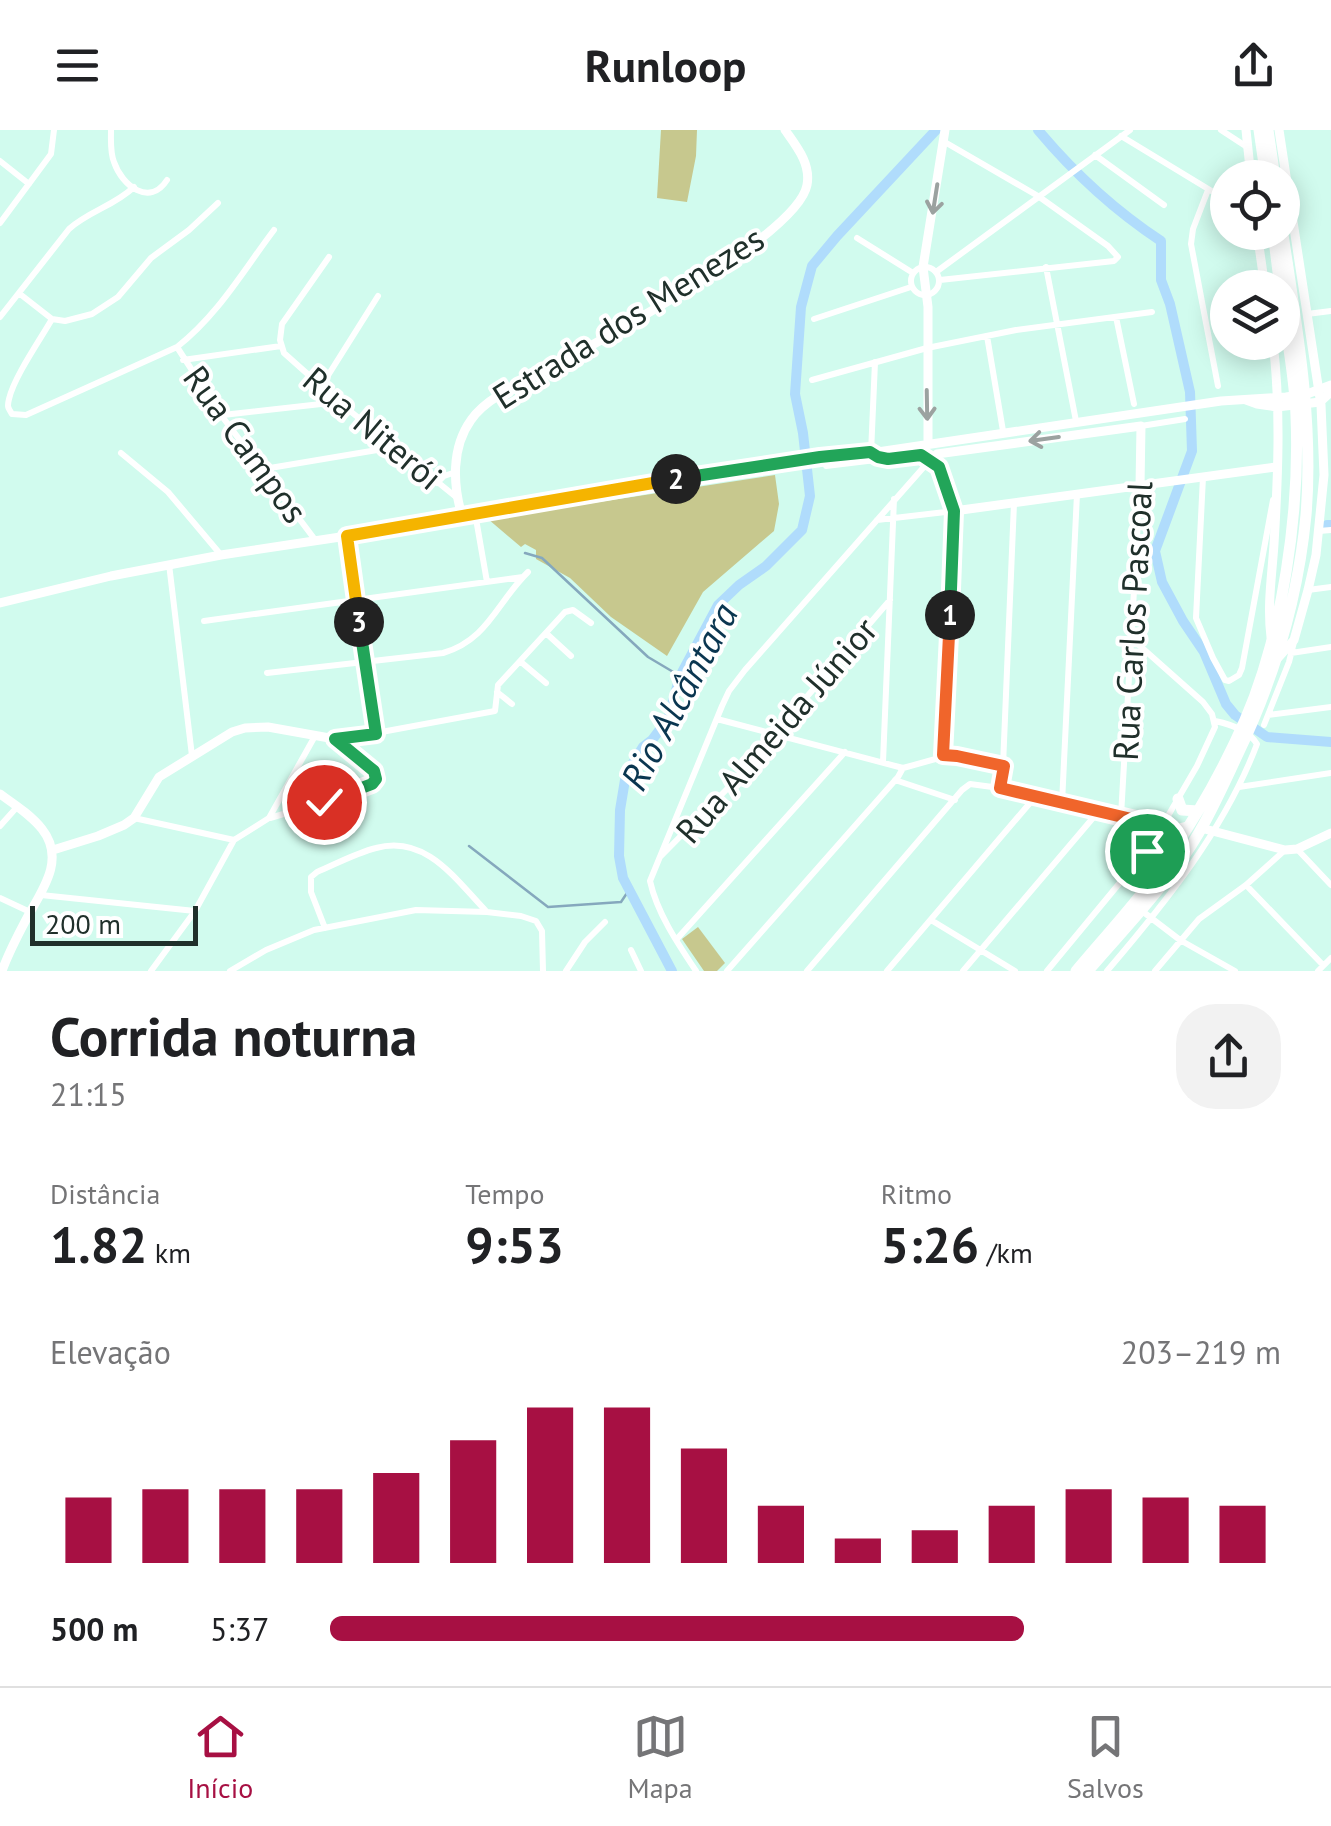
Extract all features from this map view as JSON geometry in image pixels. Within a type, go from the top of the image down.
[{"type":"highway","points":[[1260,130],[1264,160]]},
{"type":"highway","points":[[1268,130],[1272,160]]},
{"type":"highway","points":[[1088,971],[1176,868],[1224,798],[1277,659],[1295,590],[1306,513],[1301,416],[1284,250]]},
{"type":"highway","points":[[1293,360],[1298,384]]},
{"type":"highway","points":[[1255,720],[1288,558],[1301,416]]},
{"type":"highway","points":[[1202,828],[1198,811],[1247,738]]},
{"type":"highway","points":[[1178,800],[1182,810],[1198,811]]},
{"type":"highway","points":[[1076,971],[1165,862],[1202,828]]},
{"type":"highway","points":[[1158,832],[1165,862]]},
{"type":"main road","name":"Estrada dos Menezes","points":[[462,516],[456,472],[462,436],[483,406],[727,264],[796,209],[806,191],[807,168],[785,130]]},
{"type":"main road","points":[[1246,130],[1249,160]]},
{"type":"main road","points":[[1277,659],[1294,640],[1308,590],[1323,525],[1328,462],[1324,404],[1318,390],[1280,130]]},
{"type":"main road","points":[[944,136],[923,267],[928,306],[928,444],[954,511],[1276,467]]},
{"type":"main road","points":[[1271,640],[1278,408],[1274,360]]},
{"type":"main road","points":[[1278,408],[1306,394],[1331,388]]},
{"type":"main road","points":[[1324,404],[1331,388]]},
{"type":"main road","points":[[0,603],[169,564],[782,463],[823,461],[1180,406],[1246,400],[1278,408],[1324,404]]},
{"type":"main road","points":[[870,452],[888,459],[916,454],[933,457],[1141,426]]},
{"type":"main road","name":"Rua Carlos Pascoal","points":[[1140,486],[1141,426]]},
{"type":"main road","points":[[1003,431],[1006,444]]},
{"type":"main road","points":[[52,850],[98,836],[134,818],[159,777],[232,732],[268,727],[335,739],[376,734],[347,536]]},
{"type":"main road","points":[[0,794],[42,829],[52,850],[51,869],[41,895],[2,971]]},
{"type":"main road","points":[[1202,828],[1291,850],[1331,834]]},
{"type":"street","points":[[0,222],[51,154],[54,130]]},
{"type":"street","points":[[111,130],[115,166],[134,187],[152,194],[167,180]]},
{"type":"street","points":[[912,274],[911,287],[919,295],[937,290],[938,276],[1038,196],[1130,130]]},
{"type":"street","points":[[1221,130],[1248,147]]},
{"type":"street","points":[[912,274],[923,267],[938,276],[1118,257],[1038,196],[944,136]]},
{"type":"street","points":[[1121,136],[1208,190],[1191,244],[1218,386]]},
{"type":"street","points":[[1095,155],[1164,205]]},
{"type":"street","points":[[0,161],[30,184]]},
{"type":"street","points":[[0,317],[69,229],[122,199],[134,187]]},
{"type":"street","points":[[20,294],[52,319],[76,320],[107,306],[163,248],[218,203]]},
{"type":"street","points":[[52,319],[8,400],[12,414],[26,415],[177,347],[224,301],[274,230]]},
{"type":"street","points":[[857,238],[912,274]]},
{"type":"street","name":"Rua Niterói","points":[[330,257],[286,316],[280,332],[281,346],[340,402],[457,497]]},
{"type":"street","points":[[1046,267],[1076,421]]},
{"type":"street","points":[[814,319],[911,287]]},
{"type":"street","points":[[322,385],[378,296]]},
{"type":"street","points":[[1306,314],[1331,311]]},
{"type":"street","points":[[812,380],[987,336],[1152,312]]},
{"type":"street","points":[[1116,317],[1134,404]]},
{"type":"street","points":[[987,336],[1003,431]]},
{"type":"street","points":[[184,360],[281,346]]},
{"type":"street","name":"Rua Campos","points":[[177,347],[222,415],[316,541]]},
{"type":"street","points":[[870,452],[876,362]]},
{"type":"street","points":[[222,415],[340,402]]},
{"type":"street","points":[[1141,426],[1184,419]]},
{"type":"street","points":[[264,469],[395,447]]},
{"type":"street","points":[[121,453],[168,492],[222,555]]},
{"type":"street","points":[[696,971],[650,886],[729,691],[933,457]]},
{"type":"street","points":[[823,461],[888,459]]},
{"type":"street","points":[[438,483],[456,472]]},
{"type":"street","points":[[1203,477],[1196,618],[1213,658],[1225,680],[1230,681],[1242,668],[1275,491]]},
{"type":"street","name":"Rua Carlos Pascoal","points":[[1122,816],[1140,486]]},
{"type":"street","points":[[1062,803],[1077,494]]},
{"type":"street","points":[[883,762],[894,499]]},
{"type":"street","points":[[1000,788],[1014,503]]},
{"type":"street","points":[[877,520],[954,511],[943,755]]},
{"type":"street","points":[[475,514],[487,582]]},
{"type":"street","points":[[1323,525],[1331,530]]},
{"type":"street","points":[[169,564],[192,756]]},
{"type":"street","points":[[204,621],[526,575],[482,632],[458,648],[267,673]]},
{"type":"street","points":[[1308,590],[1331,587]]},
{"type":"street","name":"Rua Almeida Júnior","points":[[659,858],[776,734],[890,600]]},
{"type":"street","points":[[376,734],[492,713],[497,708],[498,684],[564,612],[570,609],[591,623]]},
{"type":"street","points":[[547,634],[571,656]]},
{"type":"street","points":[[1131,638],[1203,702],[1215,720],[1252,736],[1247,738],[1238,787]]},
{"type":"street","points":[[1268,715],[1294,640]]},
{"type":"street","points":[[1291,653],[1331,647]]},
{"type":"street","points":[[520,662],[546,683]]},
{"type":"street","points":[[497,691],[512,704]]},
{"type":"street","points":[[1255,720],[1331,707]]},
{"type":"street","points":[[717,719],[903,768],[943,755],[1004,766]]},
{"type":"street","points":[[1047,971],[1158,832],[1212,736],[1215,720]]},
{"type":"street","points":[[268,818],[316,735]]},
{"type":"street","points":[[151,971],[195,911],[234,840],[268,818],[375,782],[374,771],[335,739]]},
{"type":"street","points":[[676,940],[844,752]]},
{"type":"street","points":[[727,971],[903,768]]},
{"type":"street","points":[[1224,798],[1238,787],[1331,773]]},
{"type":"street","points":[[895,780],[956,798]]},
{"type":"street","points":[[807,971],[956,798],[974,784],[1122,816],[1158,832],[1177,827],[1202,828],[1152,919],[1108,971]]},
{"type":"street","points":[[887,971],[1036,797]]},
{"type":"street","points":[[0,826],[17,807]]},
{"type":"street","points":[[963,971],[1099,811]]},
{"type":"street","points":[[677,815],[692,827]]},
{"type":"street","points":[[134,818],[234,840]]},
{"type":"street","points":[[325,928],[312,892],[311,877],[373,848],[386,846],[413,847],[436,859],[487,912]]},
{"type":"street","points":[[1155,971],[1199,919],[1291,850],[1331,885]]},
{"type":"street","points":[[1246,885],[1320,968],[1331,958]]},
{"type":"street","points":[[41,895],[195,911]]},
{"type":"street","points":[[0,898],[30,912]]},
{"type":"street","points":[[230,971],[266,950],[325,928],[416,910],[487,912],[521,916],[540,924],[543,971]]},
{"type":"street","points":[[1140,910],[1180,940],[1235,971]]},
{"type":"street","points":[[931,920],[1014,971]]},
{"type":"street","points":[[566,971],[585,942],[606,922]]},
{"type":"street","points":[[631,950],[640,971]]},
{"type":"green space","points":[[661,130],[697,130],[687,202],[657,198]]},
{"type":"green space","points":[[775,475],[779,504],[774,531],[703,592],[667,656],[611,617],[570,578],[536,559],[536,550],[525,544],[521,547],[488,519]]},
{"type":"green space","points":[[698,927],[725,963],[717,971],[704,971],[682,939]]},
{"type":"waterway","name":"Rio Alcântara","points":[[672,971],[623,878],[619,856],[620,810],[626,774],[668,719],[680,676],[718,605],[802,530],[810,496],[795,394],[801,307],[812,266],[936,130]]},
{"type":"waterway","points":[[1038,130],[1095,190],[1161,241],[1161,280],[1190,392],[1192,451],[1155,551],[1162,582],[1204,652],[1226,704],[1235,715],[1267,737],[1331,742]]},
{"type":"waterway","points":[[525,553],[542,558],[648,657],[680,676]]},
{"type":"waterway","points":[[469,846],[548,907],[621,902],[629,890]]},
{"type":"route","points":[[324,802],[372,784],[377,776],[335,739],[376,734],[347,536],[820,457],[870,452],[888,459],[916,454],[939,467],[954,511],[943,755],[1004,766],[1000,788],[1161,826],[1147,851]]}]
